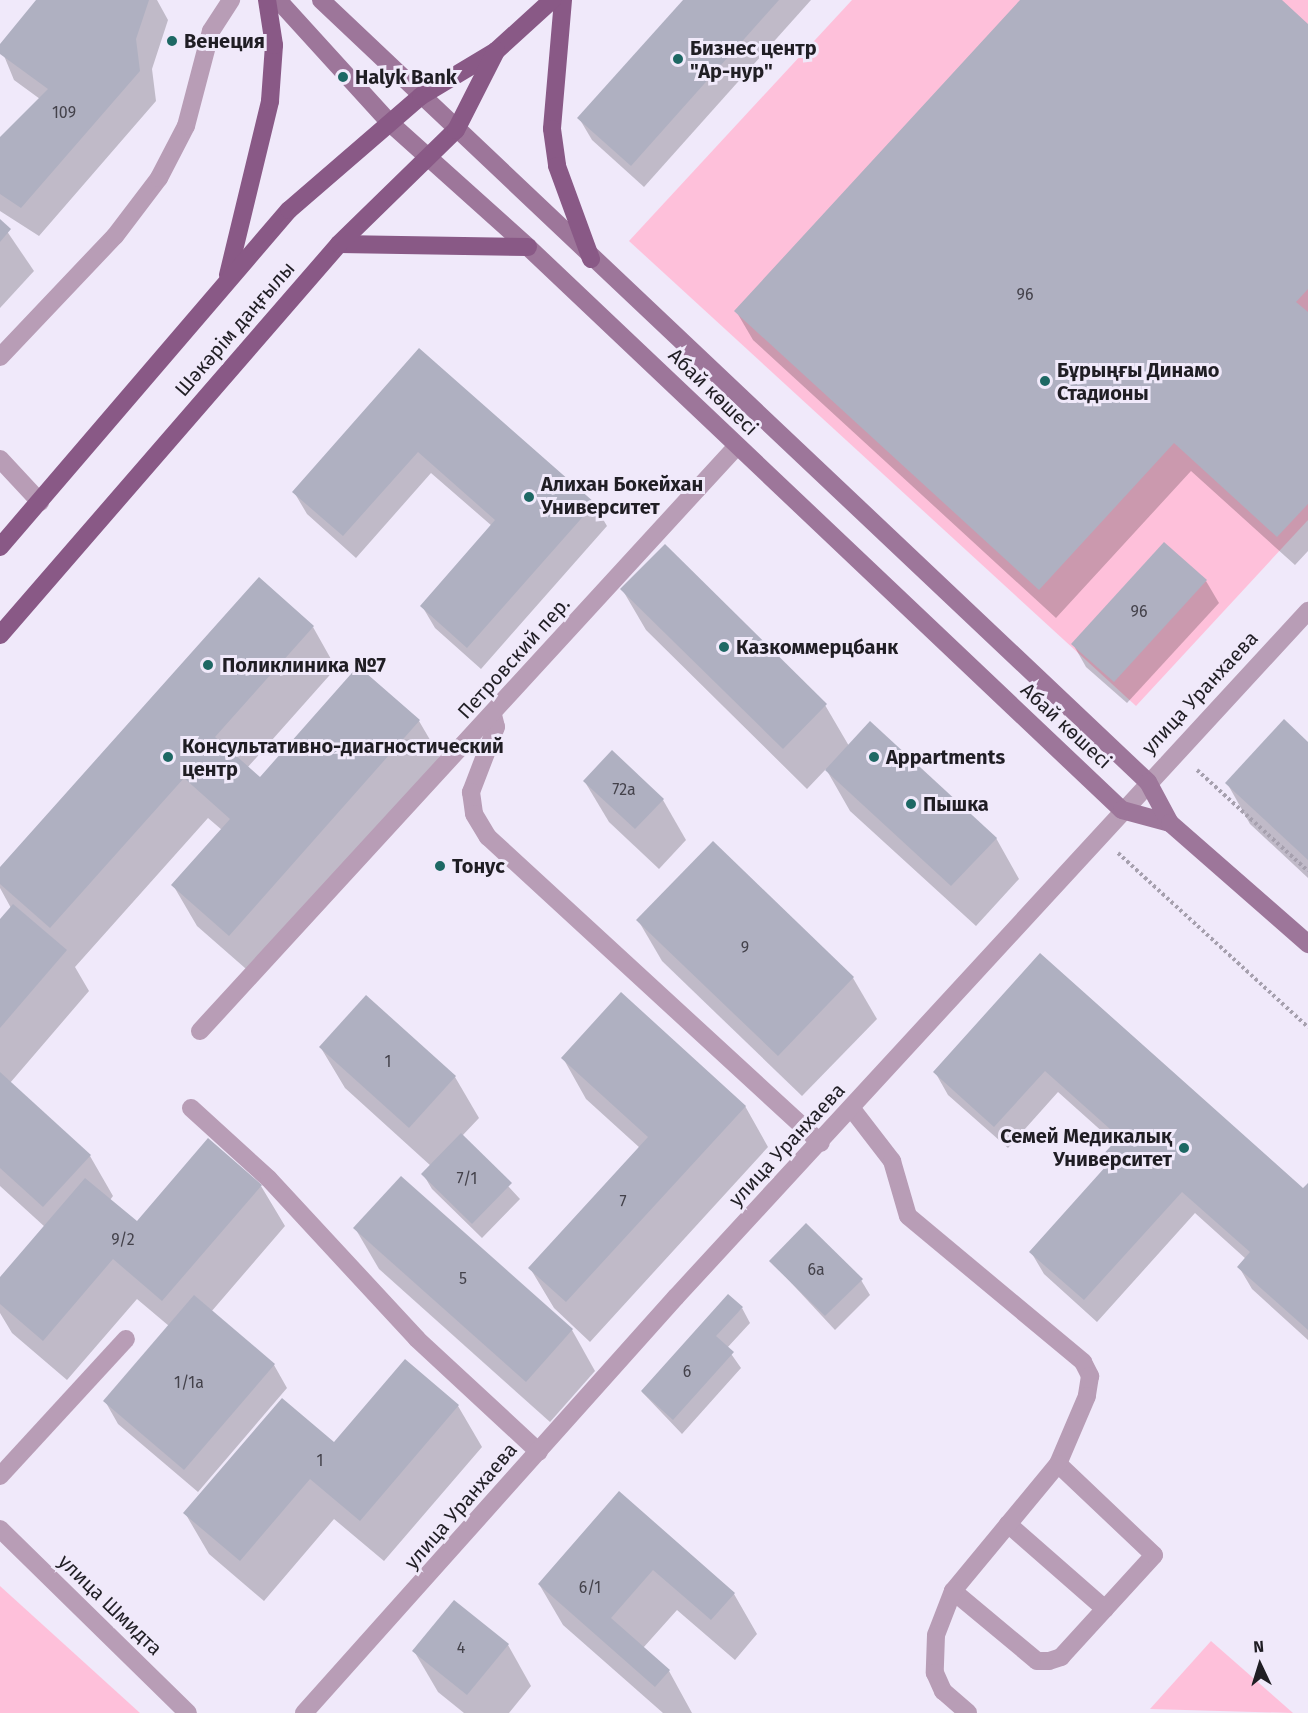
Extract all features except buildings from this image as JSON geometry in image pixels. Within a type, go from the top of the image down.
[{"type":"main road","points":[[227,278],[270,100],[274,45],[267,0]]},
{"type":"main road","name":"Абай көшесі","points":[[278,0],[390,123],[528,247],[1122,810]]},
{"type":"main road","name":"Абай көшесі","points":[[321,0],[591,259],[1148,782],[1170,823]]},
{"type":"main road","name":"Шәкәрім даңғылы","points":[[0,547],[227,278],[289,210],[421,96],[496,51],[552,0]]},
{"type":"main road","points":[[563,0],[552,129],[557,166],[591,259]]},
{"type":"main road","name":"Шәкәрім даңғылы","points":[[0,635],[339,244],[426,156],[456,130],[496,51]]},
{"type":"main road","points":[[339,244],[528,247]]},
{"type":"main road","points":[[1122,810],[1170,823],[1308,944]]},
{"type":"street","points":[[0,357],[115,236],[159,178],[186,126],[211,31],[231,0]]},
{"type":"street","name":"Петровский пер.","points":[[200,1030],[493,715],[737,446]]},
{"type":"street","points":[[0,459],[40,502]]},
{"type":"street","name":"улица Уранхаева","points":[[304,1713],[1122,810],[1308,612]]},
{"type":"street","points":[[493,715],[496,728],[471,792],[474,814],[488,837],[821,1143]]},
{"type":"street","points":[[191,1108],[269,1179],[417,1339],[540,1452]]},
{"type":"street","points":[[852,1109],[892,1161],[908,1216],[1083,1362],[1090,1376],[1087,1396],[1058,1464],[953,1591],[936,1635],[935,1673],[943,1691],[968,1713]]},
{"type":"street","points":[[0,1476],[126,1339]]},
{"type":"street","points":[[953,1591],[1037,1661],[1060,1657],[1154,1555],[1058,1464]]},
{"type":"street","points":[[1008,1524],[1105,1609]]},
{"type":"street","name":"улица Шмидта","points":[[0,1529],[188,1713]]},
{"type":"path","points":[[1177,751],[1308,871]]},
{"type":"path","points":[[1099,836],[1308,1027]]},
{"type":"shaded area","name":"Бұрыңғы Динамо Стадионы","points":[[852,0],[1308,0],[1308,520],[1136,706],[629,241]]},
{"type":"shaded area","points":[[0,1586],[140,1713],[0,1713]]},
{"type":"shaded area","points":[[1211,1641],[1293,1713],[1150,1709]]},
{"type":"place","name":"Венеция","points":[[172,41]]},
{"type":"place","name":"Бизнес центр \"Ар-нур\"","points":[[678,59]]},
{"type":"place","name":"Halyk Bank","points":[[343,77]]},
{"type":"place","name":"Бұрыңғы Динамо Стадионы","points":[[1045,381]]},
{"type":"place","name":"Алихан Бокейхан Университет","points":[[529,497]]},
{"type":"place","name":"Казкоммерцбанк","points":[[724,647]]},
{"type":"place","name":"Поликлиника №7","points":[[208,665]]},
{"type":"place","name":"Консультативно-диагностический центр","points":[[168,757]]},
{"type":"place","name":"Appartments","points":[[874,757]]},
{"type":"place","name":"Пышка","points":[[911,804]]},
{"type":"place","name":"Тонус","points":[[440,866]]},
{"type":"place","name":"Семей Медикалық Университет","points":[[1184,1148]]}]
